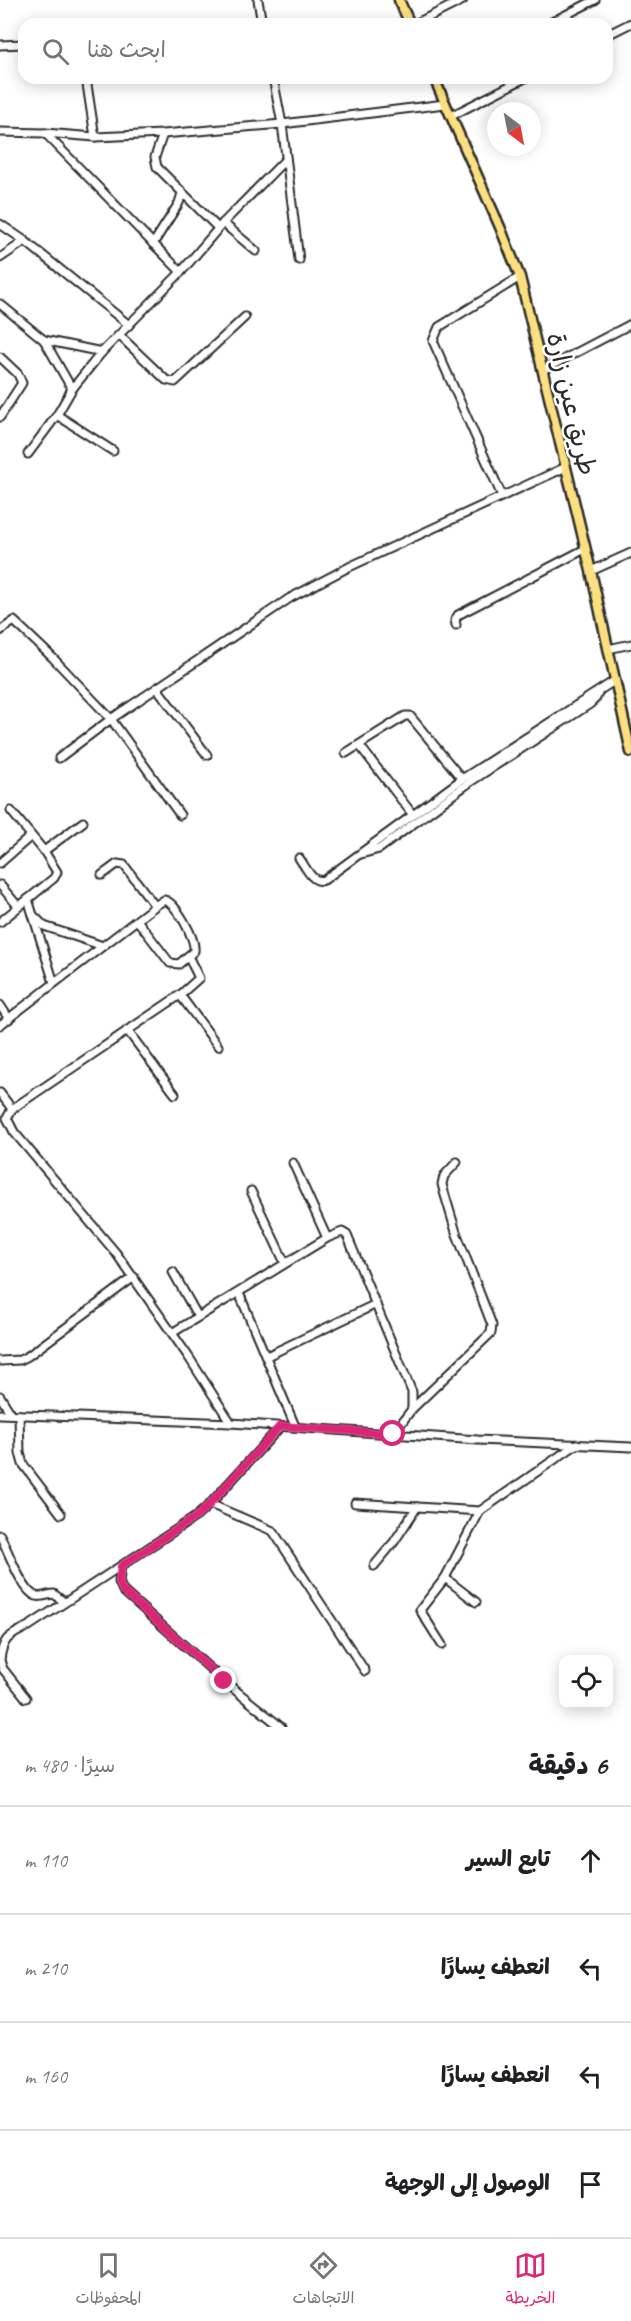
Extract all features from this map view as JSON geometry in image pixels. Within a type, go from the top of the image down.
[{"type":"main road","points":[[399,0],[409,18]]},
{"type":"main road","name":"طريق عين زارة","points":[[438,84],[520,277],[591,571],[631,752]]},
{"type":"street","points":[[258,0],[261,18]]},
{"type":"street","points":[[425,18],[463,0]]},
{"type":"street","points":[[560,18],[595,0]]},
{"type":"street","points":[[613,32],[631,23]]},
{"type":"street","points":[[0,45],[18,44]]},
{"type":"street","points":[[87,84],[94,138]]},
{"type":"street","points":[[274,84],[282,124],[299,260]]},
{"type":"street","points":[[451,117],[514,84]]},
{"type":"street","points":[[0,132],[45,133],[94,138],[163,134],[282,124],[445,104]]},
{"type":"street","points":[[45,133],[181,272]]},
{"type":"street","points":[[163,134],[155,157],[158,167],[182,193],[221,226],[256,251]]},
{"type":"street","points":[[28,454],[57,415],[72,388],[102,352],[120,336],[286,159]]},
{"type":"street","points":[[153,243],[179,203],[182,193]]},
{"type":"street","points":[[0,224],[25,241],[129,325]]},
{"type":"street","points":[[0,258],[25,241]]},
{"type":"street","points":[[502,496],[433,341],[439,327],[520,277]]},
{"type":"street","points":[[0,304],[44,340],[72,388]]},
{"type":"street","points":[[120,336],[166,380],[175,382],[245,317]]},
{"type":"street","points":[[543,370],[631,324]]},
{"type":"street","points":[[44,340],[102,352]]},
{"type":"street","points":[[0,357],[18,374],[22,383],[0,417]]},
{"type":"street","points":[[57,415],[113,451]]},
{"type":"street","points":[[59,758],[111,719],[290,598],[322,580],[566,467]]},
{"type":"street","points":[[456,625],[455,620],[459,615],[585,549]]},
{"type":"street","points":[[591,571],[631,553]]},
{"type":"street","points":[[0,631],[14,621],[53,658],[111,719],[180,815]]},
{"type":"street","points":[[608,649],[631,644]]},
{"type":"street","points":[[299,858],[314,880],[320,882],[462,779],[614,681]]},
{"type":"street","points":[[157,688],[207,755]]},
{"type":"street","points":[[360,854],[379,849],[470,782],[590,704],[599,691]]},
{"type":"street","points":[[346,753],[410,716],[462,779]]},
{"type":"street","points":[[360,746],[413,815]]},
{"type":"street","points":[[0,922],[54,878],[57,872],[44,851],[10,812]]},
{"type":"street","points":[[44,851],[83,822]]},
{"type":"street","points":[[0,863],[31,836]]},
{"type":"street","points":[[102,875],[117,864],[124,865],[155,906]]},
{"type":"street","points":[[0,885],[18,906]]},
{"type":"street","points":[[28,899],[54,983]]},
{"type":"street","points":[[0,1025],[155,906],[164,900],[172,904],[194,939],[194,951],[179,964],[170,963],[137,920]]},
{"type":"street","points":[[34,917],[44,926],[103,946]]},
{"type":"street","points":[[188,956],[199,978],[180,995],[12,1109],[7,1118],[14,1132],[134,1277],[231,1423]]},
{"type":"street","points":[[180,995],[218,1046]]},
{"type":"street","points":[[0,1005],[9,1019]]},
{"type":"street","points":[[127,1030],[175,1094]]},
{"type":"street","points":[[0,1093],[12,1109]]},
{"type":"street","points":[[393,1434],[412,1408],[491,1333],[492,1324],[456,1232],[442,1184],[444,1176],[457,1162]]},
{"type":"street","points":[[293,1163],[327,1238]]},
{"type":"street","points":[[251,1191],[285,1263]]},
{"type":"street","points":[[172,1334],[327,1238],[338,1232],[347,1234],[412,1392],[412,1408]]},
{"type":"street","points":[[173,1272],[198,1317]]},
{"type":"street","points":[[0,1361],[20,1360],[28,1356],[134,1277]]},
{"type":"street","points":[[239,1293],[295,1426]]},
{"type":"street","points":[[267,1356],[376,1304]]},
{"type":"street","points":[[0,1396],[15,1414],[23,1464],[61,1514]]},
{"type":"street","points":[[0,1414],[295,1426],[393,1434],[631,1447]]},
{"type":"street","points":[[26,1698],[3,1669],[0,1661],[2,1647],[8,1637],[180,1530],[210,1504],[280,1426]]},
{"type":"street","points":[[442,1645],[420,1610],[445,1578],[480,1511],[577,1444]]},
{"type":"street","points":[[355,1503],[480,1511]]},
{"type":"street","points":[[210,1504],[273,1531],[365,1671]]},
{"type":"street","points":[[374,1566],[394,1542],[417,1507]]},
{"type":"street","points":[[0,1535],[17,1573],[32,1594],[38,1596],[54,1594],[64,1602]]},
{"type":"street","points":[[121,1566],[119,1582],[123,1591],[281,1727]]},
{"type":"street","points":[[445,1578],[476,1602]]},
{"type":"route","points":[[224,1681],[123,1591],[119,1582],[121,1566],[180,1530],[197,1516],[280,1426],[393,1434]]}]
